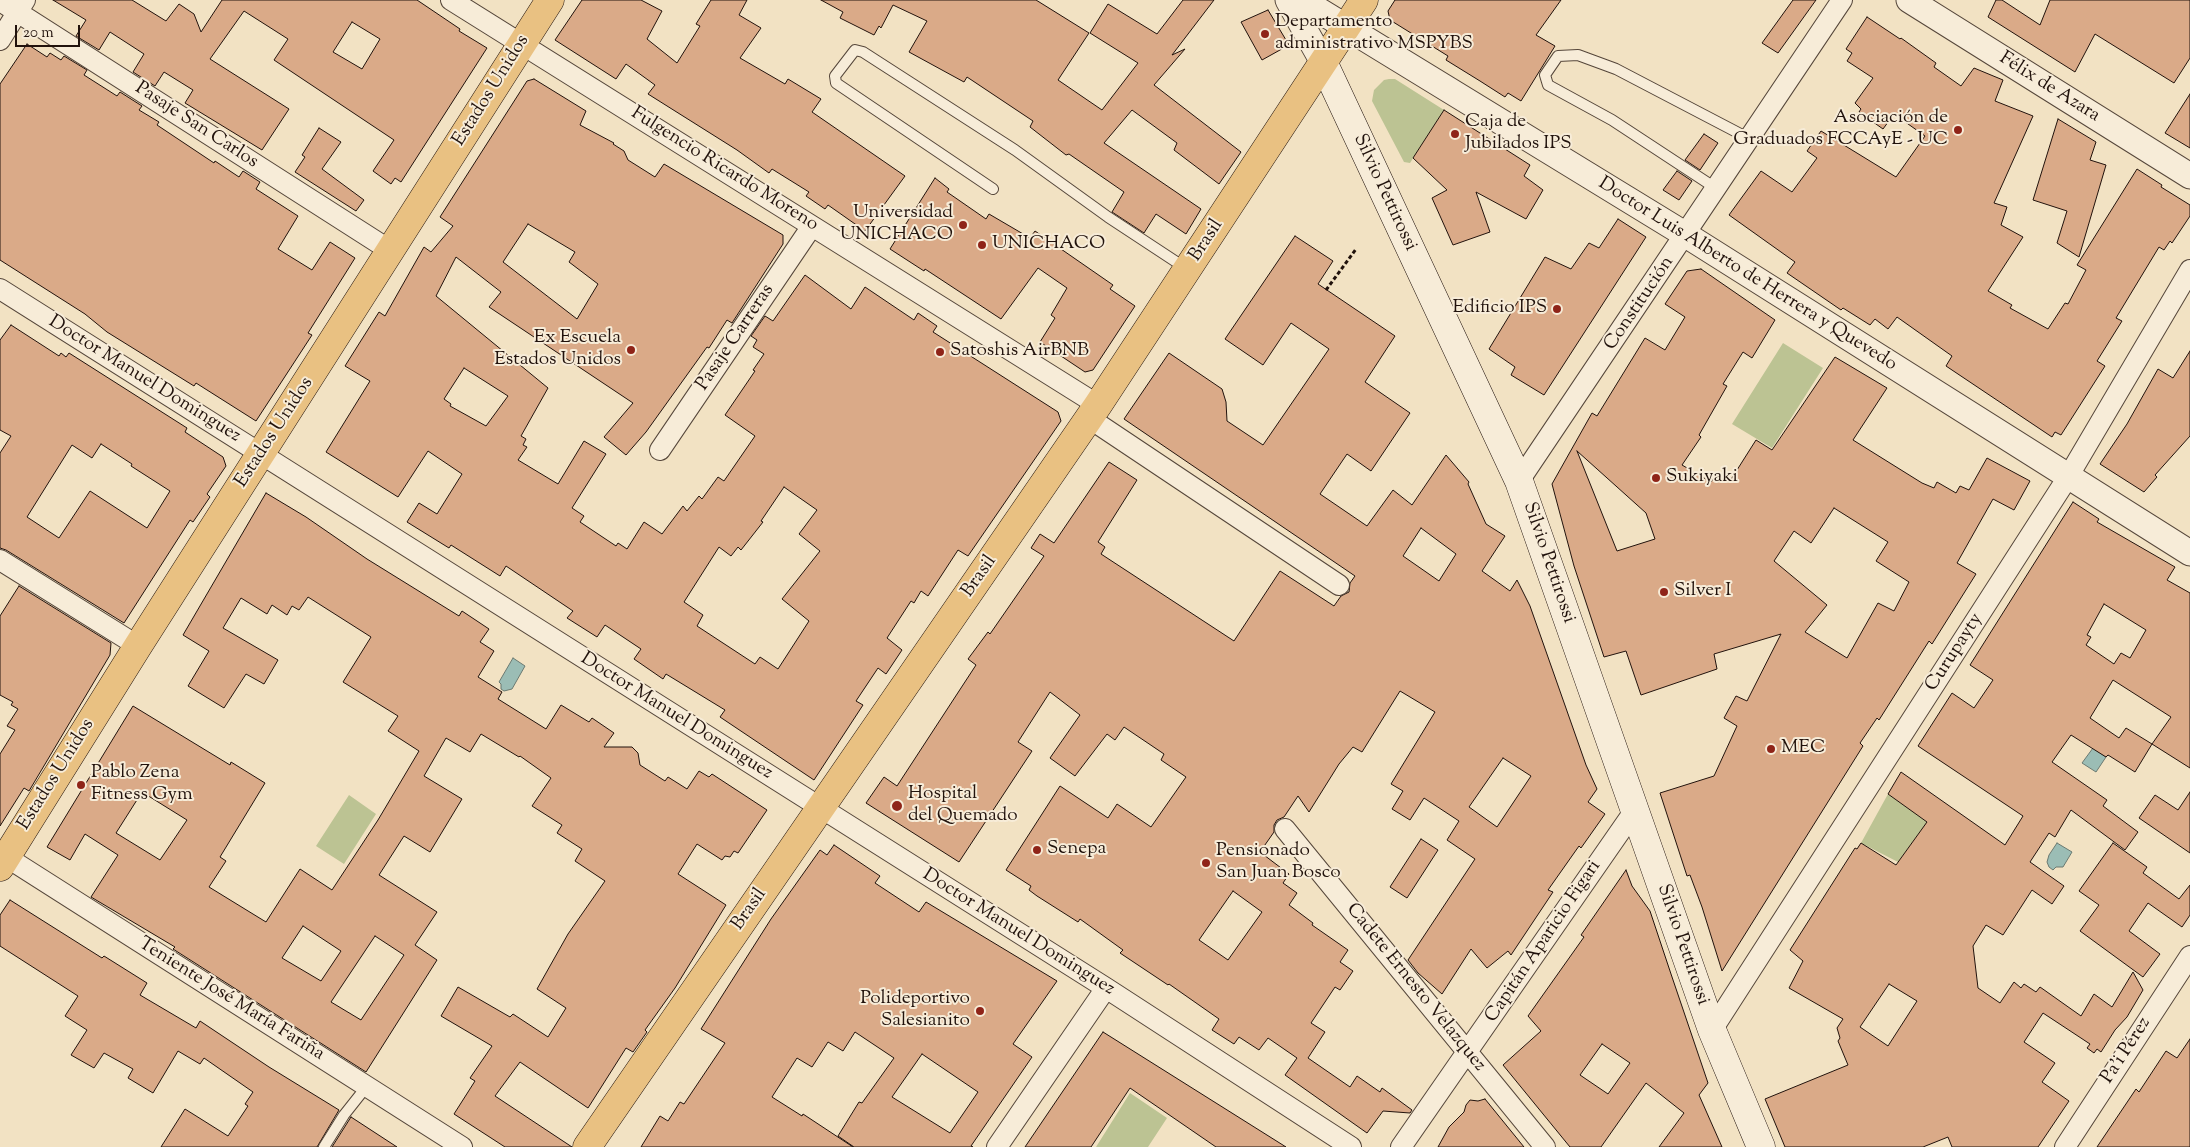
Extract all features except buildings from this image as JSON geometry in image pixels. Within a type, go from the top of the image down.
[{"type":"main road","name":"Estados Unidos","points":[[2,859],[550,0]]},
{"type":"main road","name":"Brasil","points":[[587,1147],[1094,411],[1324,64],[1364,0]]},
{"type":"main road","name":"Silvio Pettirossi","points":[[1324,64],[1519,482],[1712,1030],[1760,1147]]},
{"type":"street","name":"Fulgencio Ricardo Moreno","points":[[451,0],[812,226],[1094,411],[1339,585]]},
{"type":"street","name":"Silvio Pettirossi","points":[[1288,0],[1324,64]]},
{"type":"street","name":"Doctor Luis Alberto de Herrera y Quevedo","points":[[1302,0],[1686,235],[2190,553]]},
{"type":"street","name":"Constitución","points":[[1519,482],[1842,0]]},
{"type":"street","name":"Félix de Azara","points":[[1909,0],[2190,176]]},
{"type":"street","name":"Pasaje San Carlos","points":[[0,1],[21,6],[391,251]]},
{"type":"street","points":[[0,40],[21,6]]},
{"type":"street","name":"Pasaje Carreras","points":[[660,450],[812,226]]},
{"type":"street","name":"Curupayty","points":[[1712,1030],[2068,477],[2190,270]]},
{"type":"street","name":"Doctor Manuel Dominguez","points":[[0,289],[1106,988],[1351,1147]]},
{"type":"street","points":[[0,560],[138,646]]},
{"type":"street","name":"Capitán Aparicio Figari","points":[[1401,1147],[1635,810]]},
{"type":"street","name":"Cadete Ernesto Velazquez","points":[[1285,829],[1546,1147]]},
{"type":"street","name":"Teniente José María Fariña","points":[[2,859],[462,1147]]},
{"type":"street","name":"Pa'i Pérez","points":[[2070,1144],[2190,956]]},
{"type":"street","points":[[997,1147],[1106,988]]},
{"type":"lane","points":[[993,189],[836,83],[835,76],[855,50],[863,52],[1015,150],[1108,217],[1188,270]]},
{"type":"lane","points":[[1717,188],[1612,120],[1548,85],[1545,75],[1558,56],[1578,55],[1616,69],[1750,139]]},
{"type":"lane","points":[[324,1147],[344,1115],[367,1086]]},
{"type":"path","points":[[1326,290],[1356,249]]},
{"type":"green space","points":[[1395,79],[1444,110],[1410,163],[1404,162],[1372,101],[1374,90],[1384,80]]},
{"type":"green space","points":[[1783,343],[1823,368],[1772,448],[1732,424]]},
{"type":"green space","points":[[1888,794],[1953,840],[1922,829],[1898,862],[1861,843]]},
{"type":"green space","points":[[349,795],[376,814],[344,864],[316,846]]},
{"type":"green space","points":[[1130,1093],[1167,1118],[1148,1147],[1096,1147]]},
{"type":"water","points":[[513,658],[525,666],[512,689],[504,691],[501,689],[499,682]]},
{"type":"water","points":[[2093,748],[2106,757],[2096,772],[2082,763]]},
{"type":"water","points":[[2057,843],[2072,852],[2063,867],[2056,867],[2053,870],[2047,862]]},
{"type":"place","name":"Departamento administrativo MSPYBS","points":[[1265,34]]},
{"type":"place","name":"Asociación de Graduados FCCAyE - UC","points":[[1958,130]]},
{"type":"place","name":"Caja de Jubilados IPS","points":[[1455,134]]},
{"type":"place","name":"Universidad UNICHACO","points":[[963,225]]},
{"type":"place","name":"UNICHACO","points":[[982,245]]},
{"type":"place","name":"Edificio IPS","points":[[1557,309]]},
{"type":"place","name":"Ex Escuela Estados Unidos","points":[[631,350]]},
{"type":"place","name":"Satoshis AirBNB","points":[[940,352]]},
{"type":"place","name":"Sukiyaki","points":[[1656,478]]},
{"type":"place","name":"Silver I","points":[[1664,592]]},
{"type":"place","name":"MEC","points":[[1771,749]]},
{"type":"place","name":"Pablo Zena Fitness Gym","points":[[81,785]]},
{"type":"place","name":"Hospital del Quemado","points":[[897,806]]},
{"type":"place","name":"Senepa","points":[[1037,850]]},
{"type":"place","name":"Pensionado San Juan Bosco","points":[[1206,863]]},
{"type":"place","name":"Polideportivo Salesianito","points":[[980,1011]]}]
